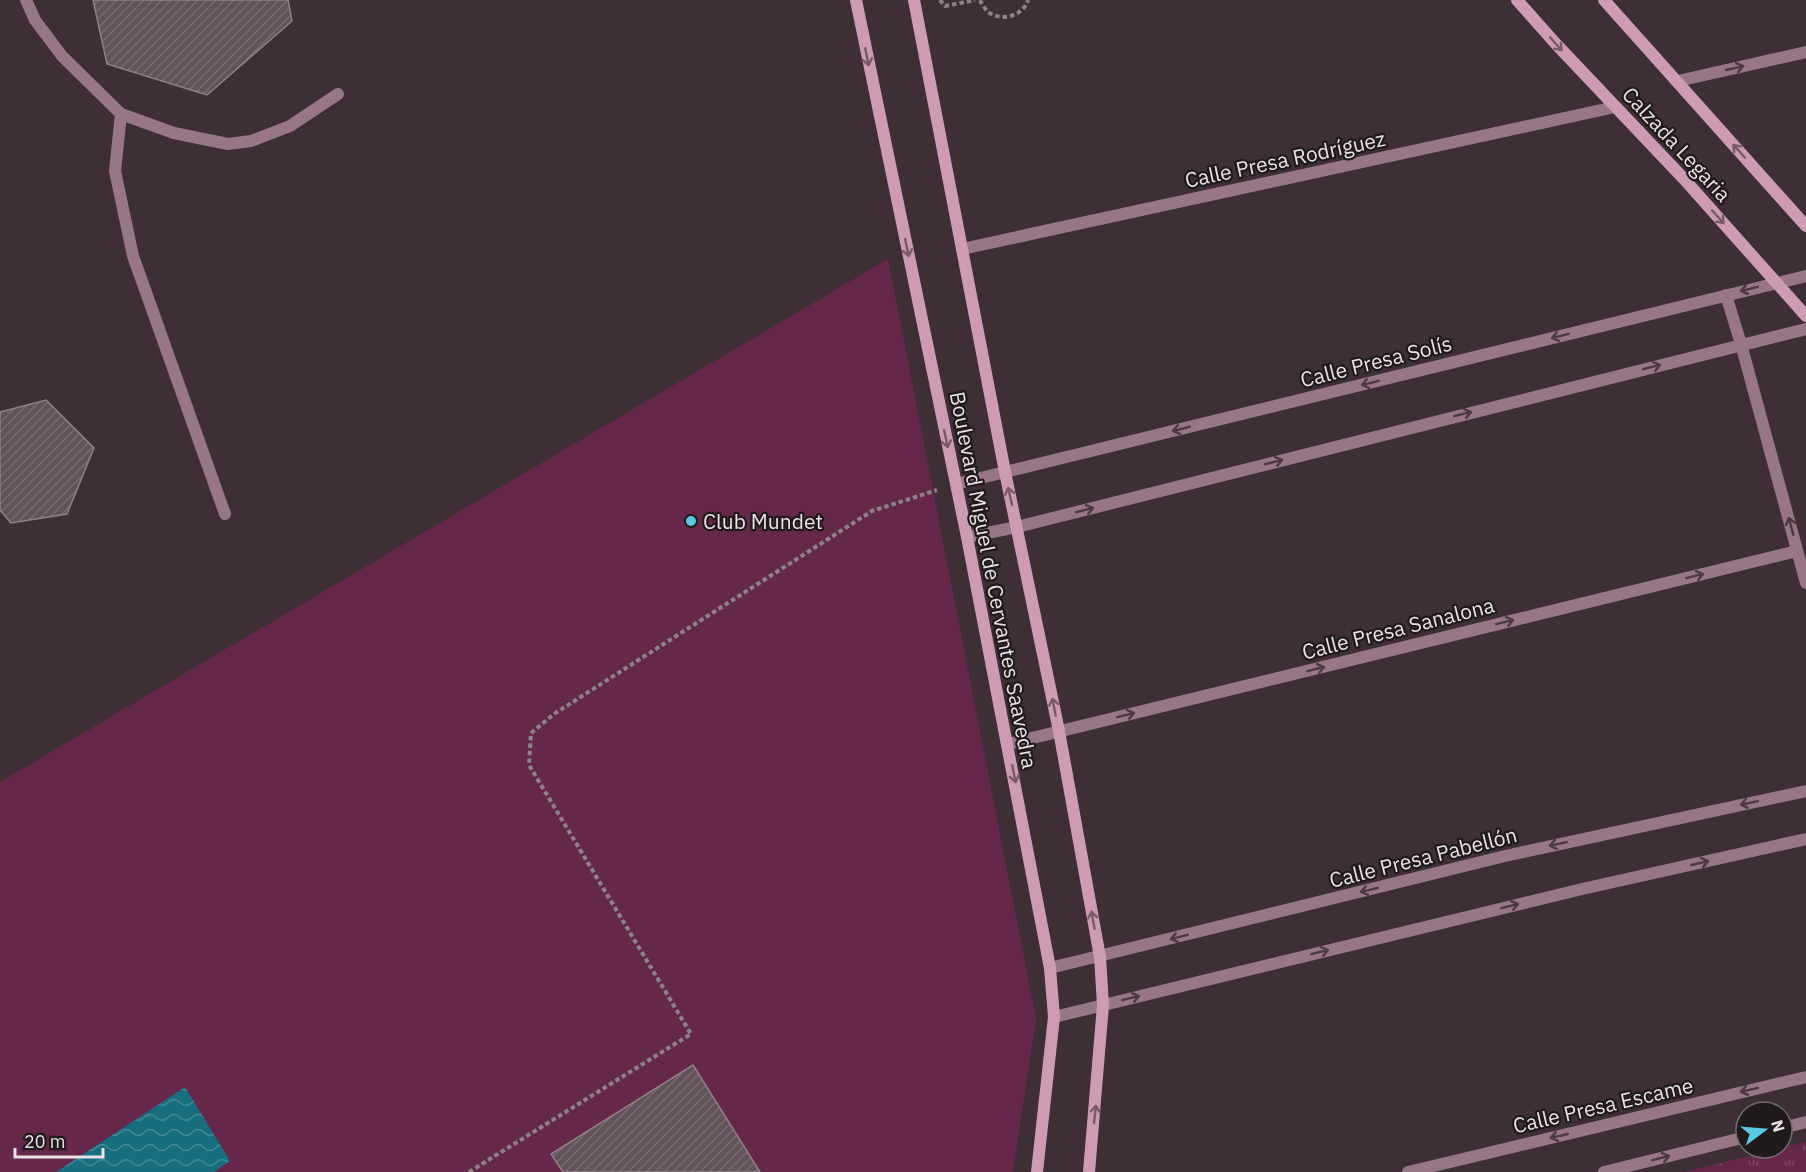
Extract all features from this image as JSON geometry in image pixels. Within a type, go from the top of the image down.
[{"type":"main road","name":"Boulevard Miguel de Cervantes Saavedra","points":[[856,0],[967,537],[1050,968],[1054,1017],[1037,1172]]},
{"type":"main road","name":"Boulevard Miguel de Cervantes Saavedra","points":[[914,0],[1005,472],[1059,731],[1100,957],[1103,1005],[1089,1172]]},
{"type":"main road","name":"Calzada Legaria","points":[[1517,0],[1684,179],[1806,316]]},
{"type":"main road","name":"Calzada Legaria","points":[[1604,0],[1806,226]]},
{"type":"street","points":[[26,0],[35,20],[62,56],[121,114],[174,133],[228,144],[251,141],[290,126],[339,94]]},
{"type":"street","points":[[1678,81],[1806,52]]},
{"type":"street","name":"Calle Presa Rodríguez","points":[[962,249],[1615,107]]},
{"type":"street","points":[[121,114],[115,171],[134,256],[225,514]]},
{"type":"street","name":"Calle Presa Solís","points":[[956,484],[1806,276]]},
{"type":"street","points":[[1726,295],[1806,583]]},
{"type":"street","points":[[967,537],[1017,527],[1806,328]]},
{"type":"street","name":"Calle Presa Sanalona","points":[[1008,744],[1797,551]]},
{"type":"street","name":"Calle Presa Pabellón","points":[[1050,968],[1505,856],[1806,791]]},
{"type":"street","points":[[1054,1017],[1582,889],[1806,839]]},
{"type":"street","name":"Calle Presa Escame","points":[[1408,1172],[1806,1077]]},
{"type":"street","points":[[1604,1172],[1734,1140]]},
{"type":"path","points":[[940,0],[945,6],[975,0]]},
{"type":"path","points":[[980,0],[987,11],[1001,17],[1015,15],[1028,0]]},
{"type":"path","points":[[469,1172],[691,1034],[529,765],[531,733],[554,714],[872,511],[956,484]]},
{"type":"green space","name":"Club Mundet","points":[[888,259],[1036,1019],[1013,1172],[0,1172],[0,782]]},
{"type":"green space","points":[[1806,1142],[1806,1172],[1684,1172],[1734,1160],[1794,1160],[1794,1145]]},
{"type":"water","points":[[185,1087],[230,1161],[214,1172],[56,1172]]},
{"type":"building","points":[[93,0],[288,0],[292,21],[207,95],[107,64]]},
{"type":"building","points":[[46,400],[94,448],[67,514],[11,523],[0,510],[0,412]]},
{"type":"building","points":[[693,1065],[760,1172],[563,1172],[551,1154]]},
{"type":"place","name":"Club Mundet","points":[[691,521]]}]
